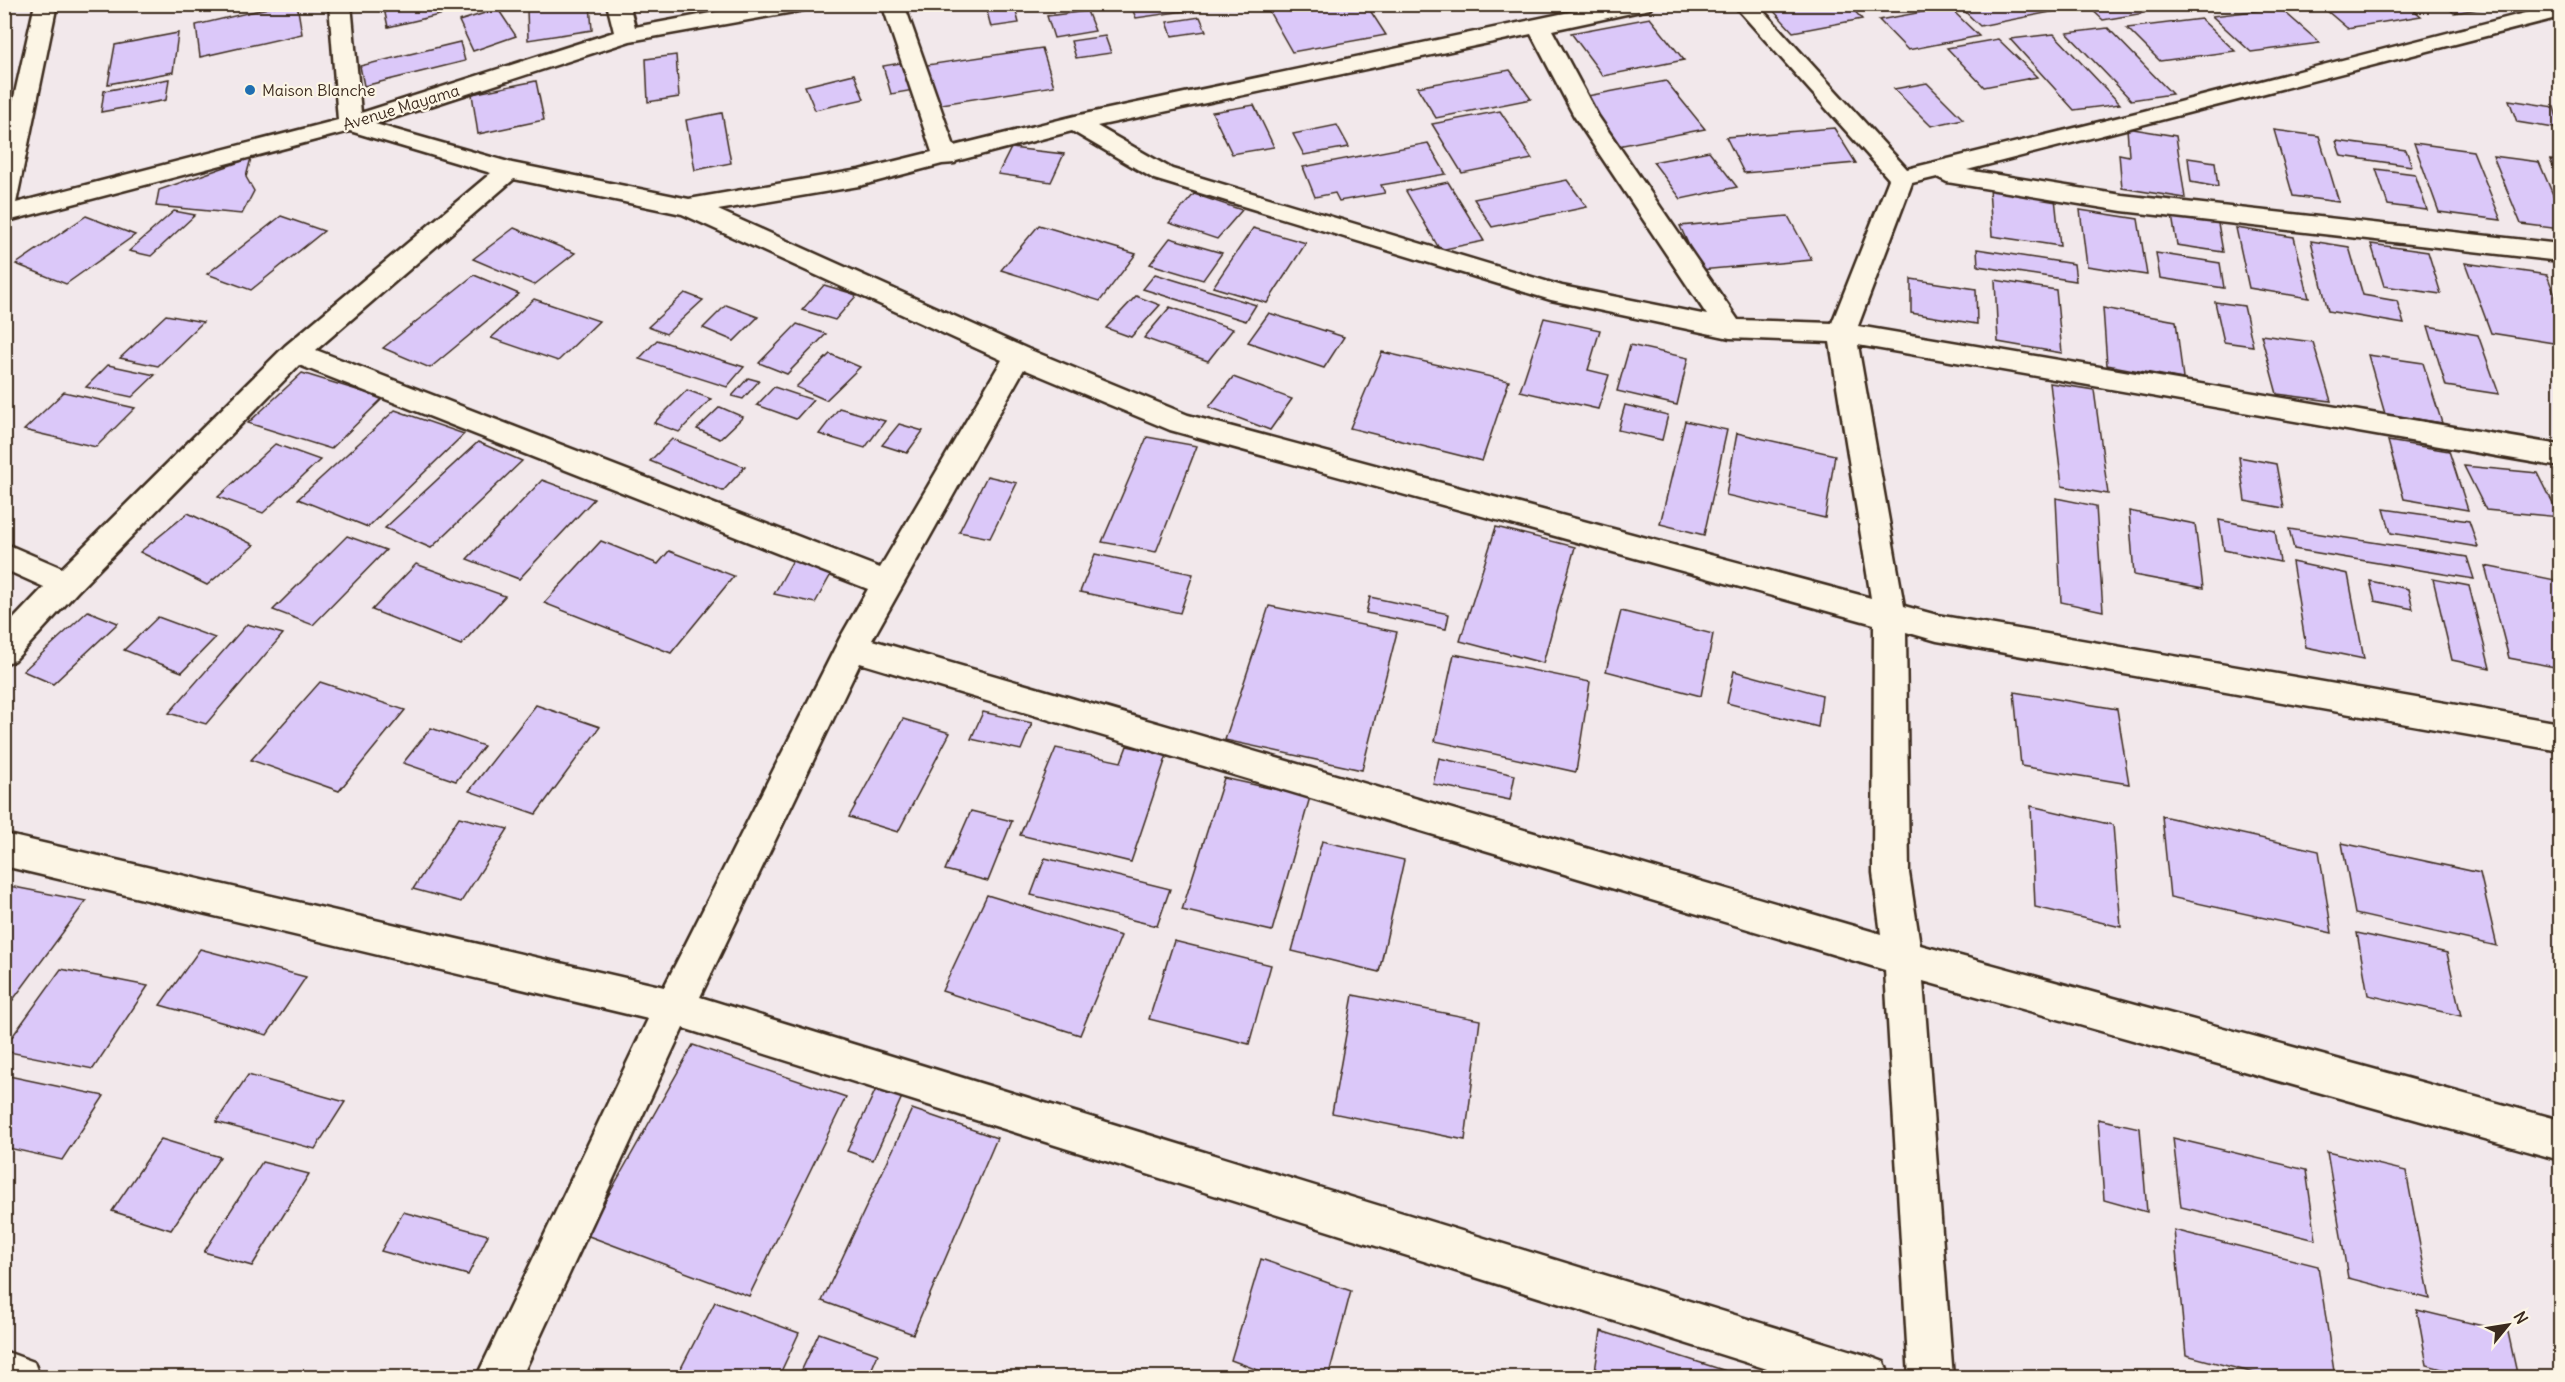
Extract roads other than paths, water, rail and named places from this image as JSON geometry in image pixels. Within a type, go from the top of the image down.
[{"type":"street","points":[[4,202],[46,4]]},
{"type":"street","points":[[340,4],[350,124],[509,170],[689,207],[1018,356],[1180,423],[1937,628],[2560,737]]},
{"type":"street","points":[[618,4],[626,35]]},
{"type":"street","name":"Avenue Mayama","points":[[4,214],[350,124],[626,35],[799,4]]},
{"type":"street","points":[[893,4],[946,158]]},
{"type":"street","points":[[1744,4],[1902,178]]},
{"type":"street","points":[[689,207],[859,178],[946,158],[1075,123],[1635,5]]},
{"type":"street","points":[[1902,178],[1934,172],[2560,10]]},
{"type":"street","points":[[1539,27],[1586,116],[1730,329]]},
{"type":"street","points":[[1075,123],[1163,174],[1560,294],[1730,329],[1842,333],[2560,456]]},
{"type":"street","points":[[4,651],[66,583],[229,422],[295,352],[509,170]]},
{"type":"street","points":[[1934,172],[2122,203],[2560,253]]},
{"type":"street","points":[[1902,178],[1842,333],[1890,615],[1891,873],[1903,958],[1931,1377]]},
{"type":"street","points":[[295,352],[888,584]]},
{"type":"street","points":[[498,1377],[673,1007],[683,991],[850,647],[1018,356]]},
{"type":"street","points":[[4,555],[66,583]]},
{"type":"street","points":[[850,647],[1903,958],[2560,1140]]},
{"type":"street","points":[[4,850],[673,1007],[1868,1377]]},
{"type":"street","points":[[4,1372],[18,1377]]},
{"type":"place","name":"Maison Blanche","points":[[250,90]]}]
